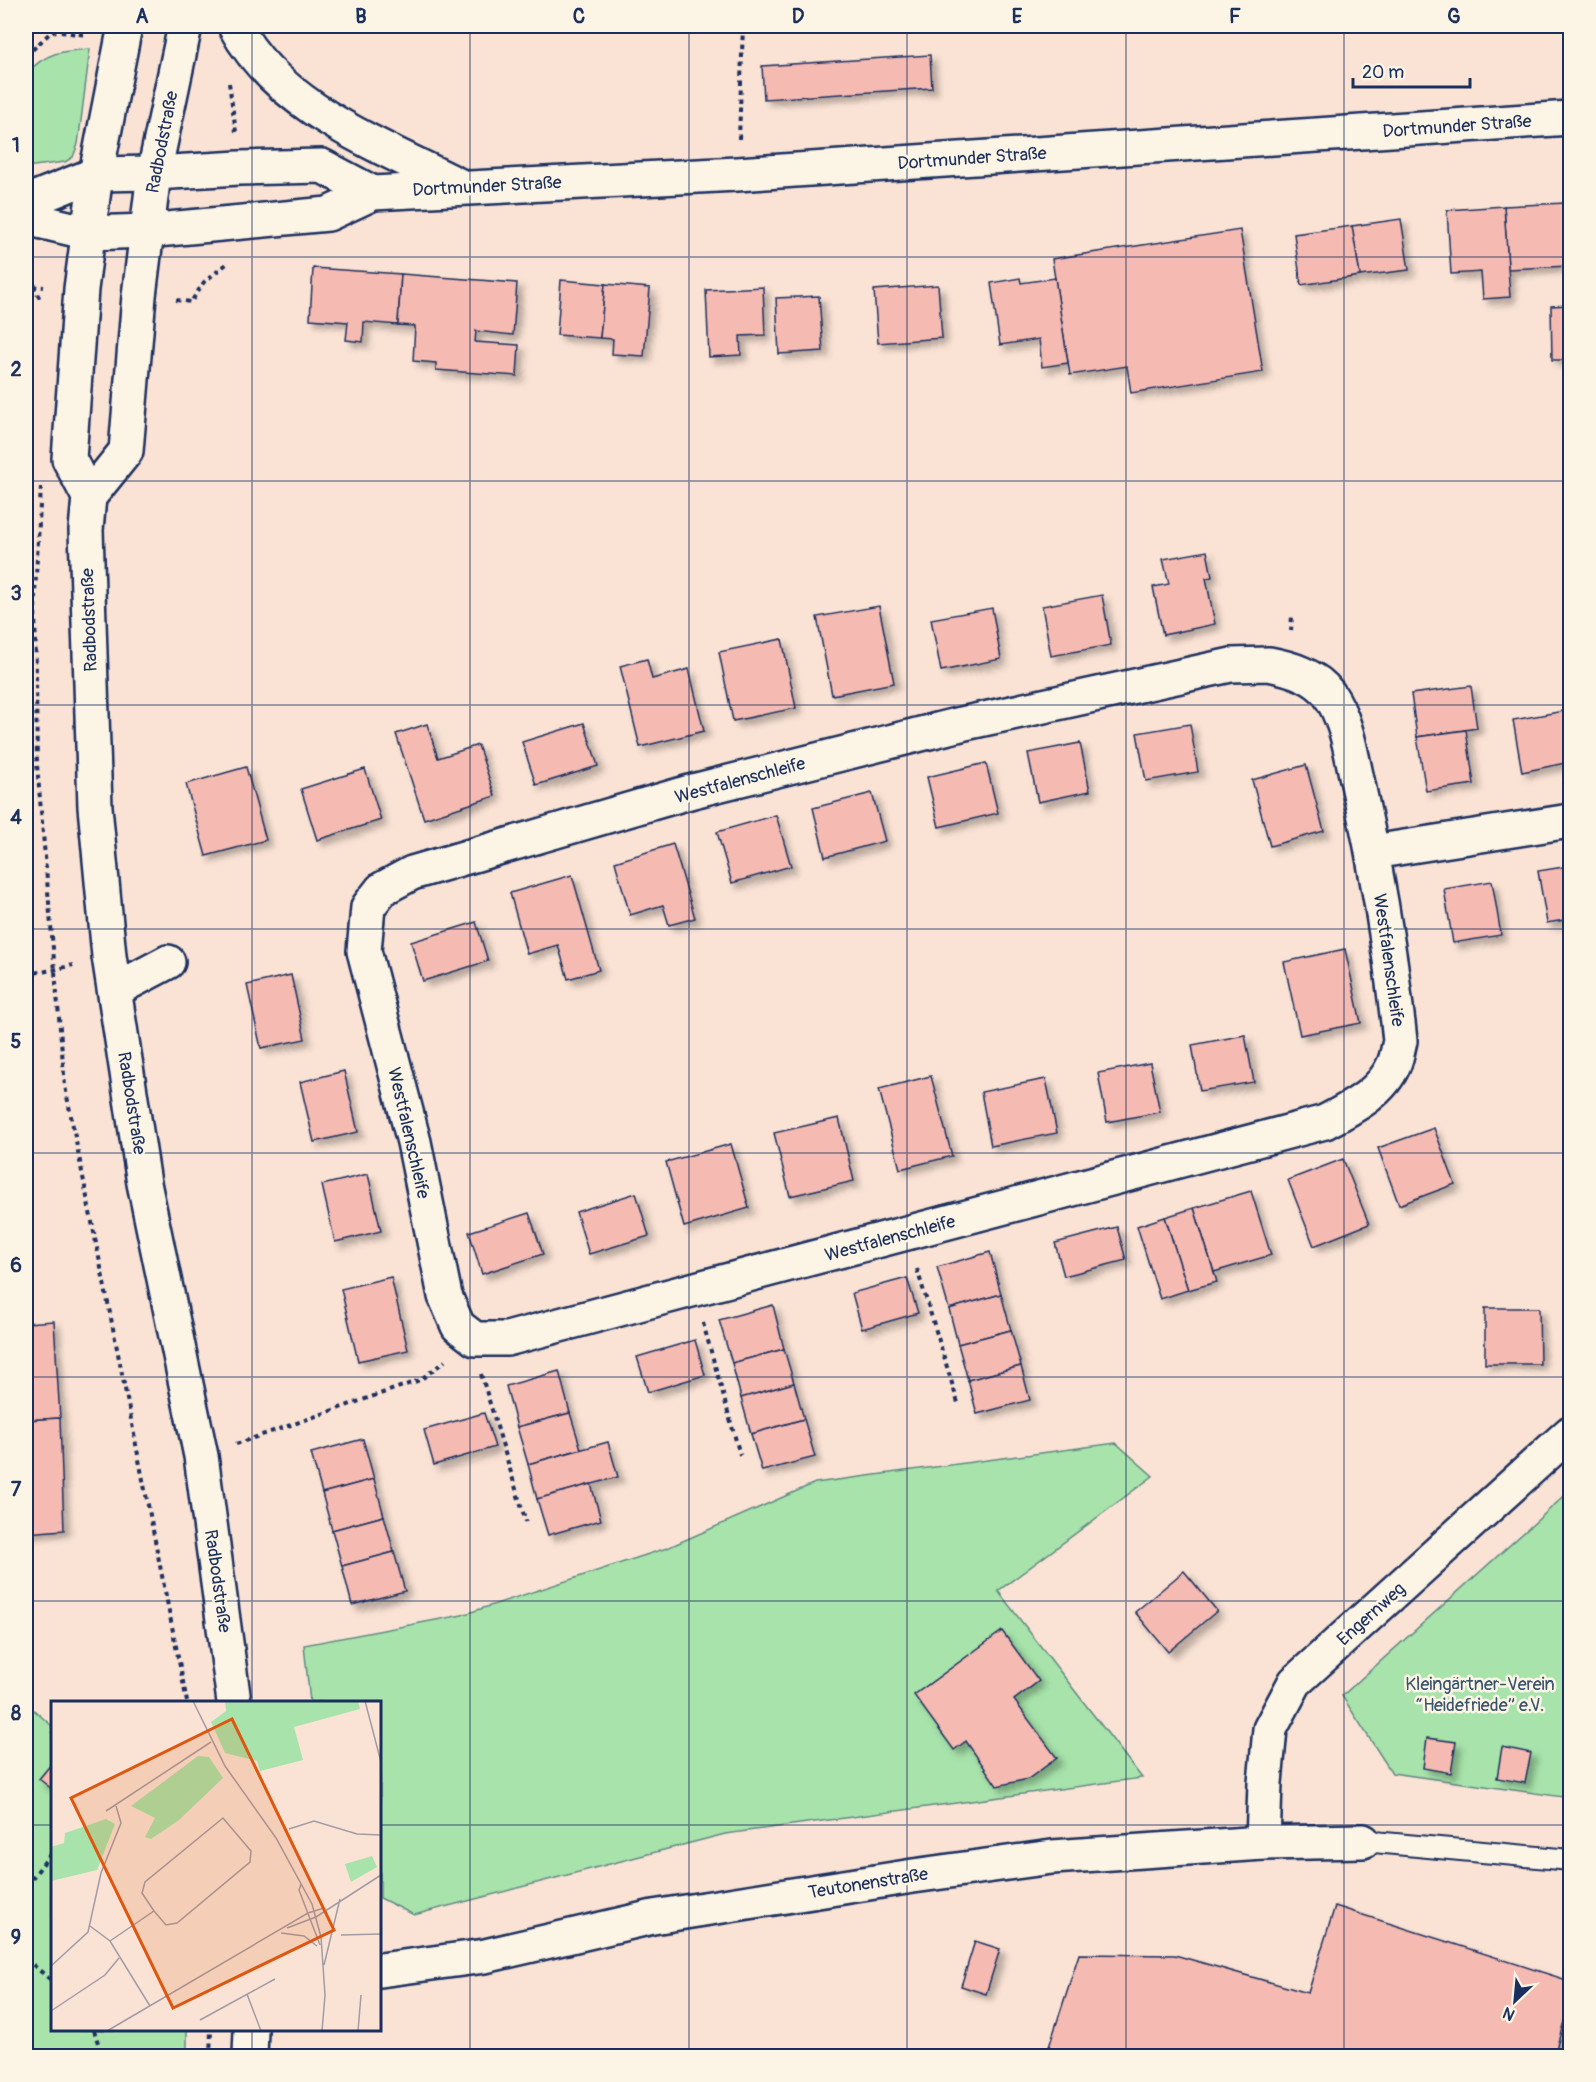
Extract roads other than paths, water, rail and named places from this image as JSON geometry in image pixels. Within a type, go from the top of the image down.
[{"type":"street","points":[[89,498],[69,459],[81,289],[96,174],[125,26]]},
{"type":"street","name":"Radbodstraße","points":[[185,26],[154,173],[139,296],[126,451],[89,498],[86,530],[95,807],[109,956],[144,1183],[201,1456],[234,1701]]},
{"type":"street","points":[[235,26],[242,39],[267,71],[313,109],[462,187]]},
{"type":"street","name":"Dortmunder Straße","points":[[26,218],[89,233],[146,231],[328,214],[373,193],[737,174],[1570,118]]},
{"type":"street","points":[[26,202],[96,174],[238,168],[322,166],[373,193]]},
{"type":"street","name":"Westfalenschleife","points":[[1269,664],[1306,675],[1328,693],[1344,725],[1373,852],[1400,1041],[1393,1066],[1381,1084],[1358,1105],[1325,1122],[507,1339],[475,1339],[459,1326],[445,1296],[414,1142],[364,951],[368,907],[382,889],[412,873],[693,791],[961,724],[1231,665],[1269,664]]},
{"type":"street","points":[[1373,852],[1570,821]]},
{"type":"street","points":[[115,990],[168,962]]},
{"type":"street","name":"Engernweg","points":[[1263,1843],[1270,1729],[1295,1682],[1570,1433]]},
{"type":"street","name":"Teutonenstraße","points":[[381,1970],[485,1956],[653,1917],[913,1876],[1052,1857],[1263,1843],[1363,1841]]},
{"type":"street","points":[[250,2056],[251,2031]]},
{"type":"lane","points":[[1363,1841],[1570,1860]]},
{"type":"park label","name":"Kleingärtner-Verein “Heidefriede” e.V.","points":[[1480,1694]]}]
